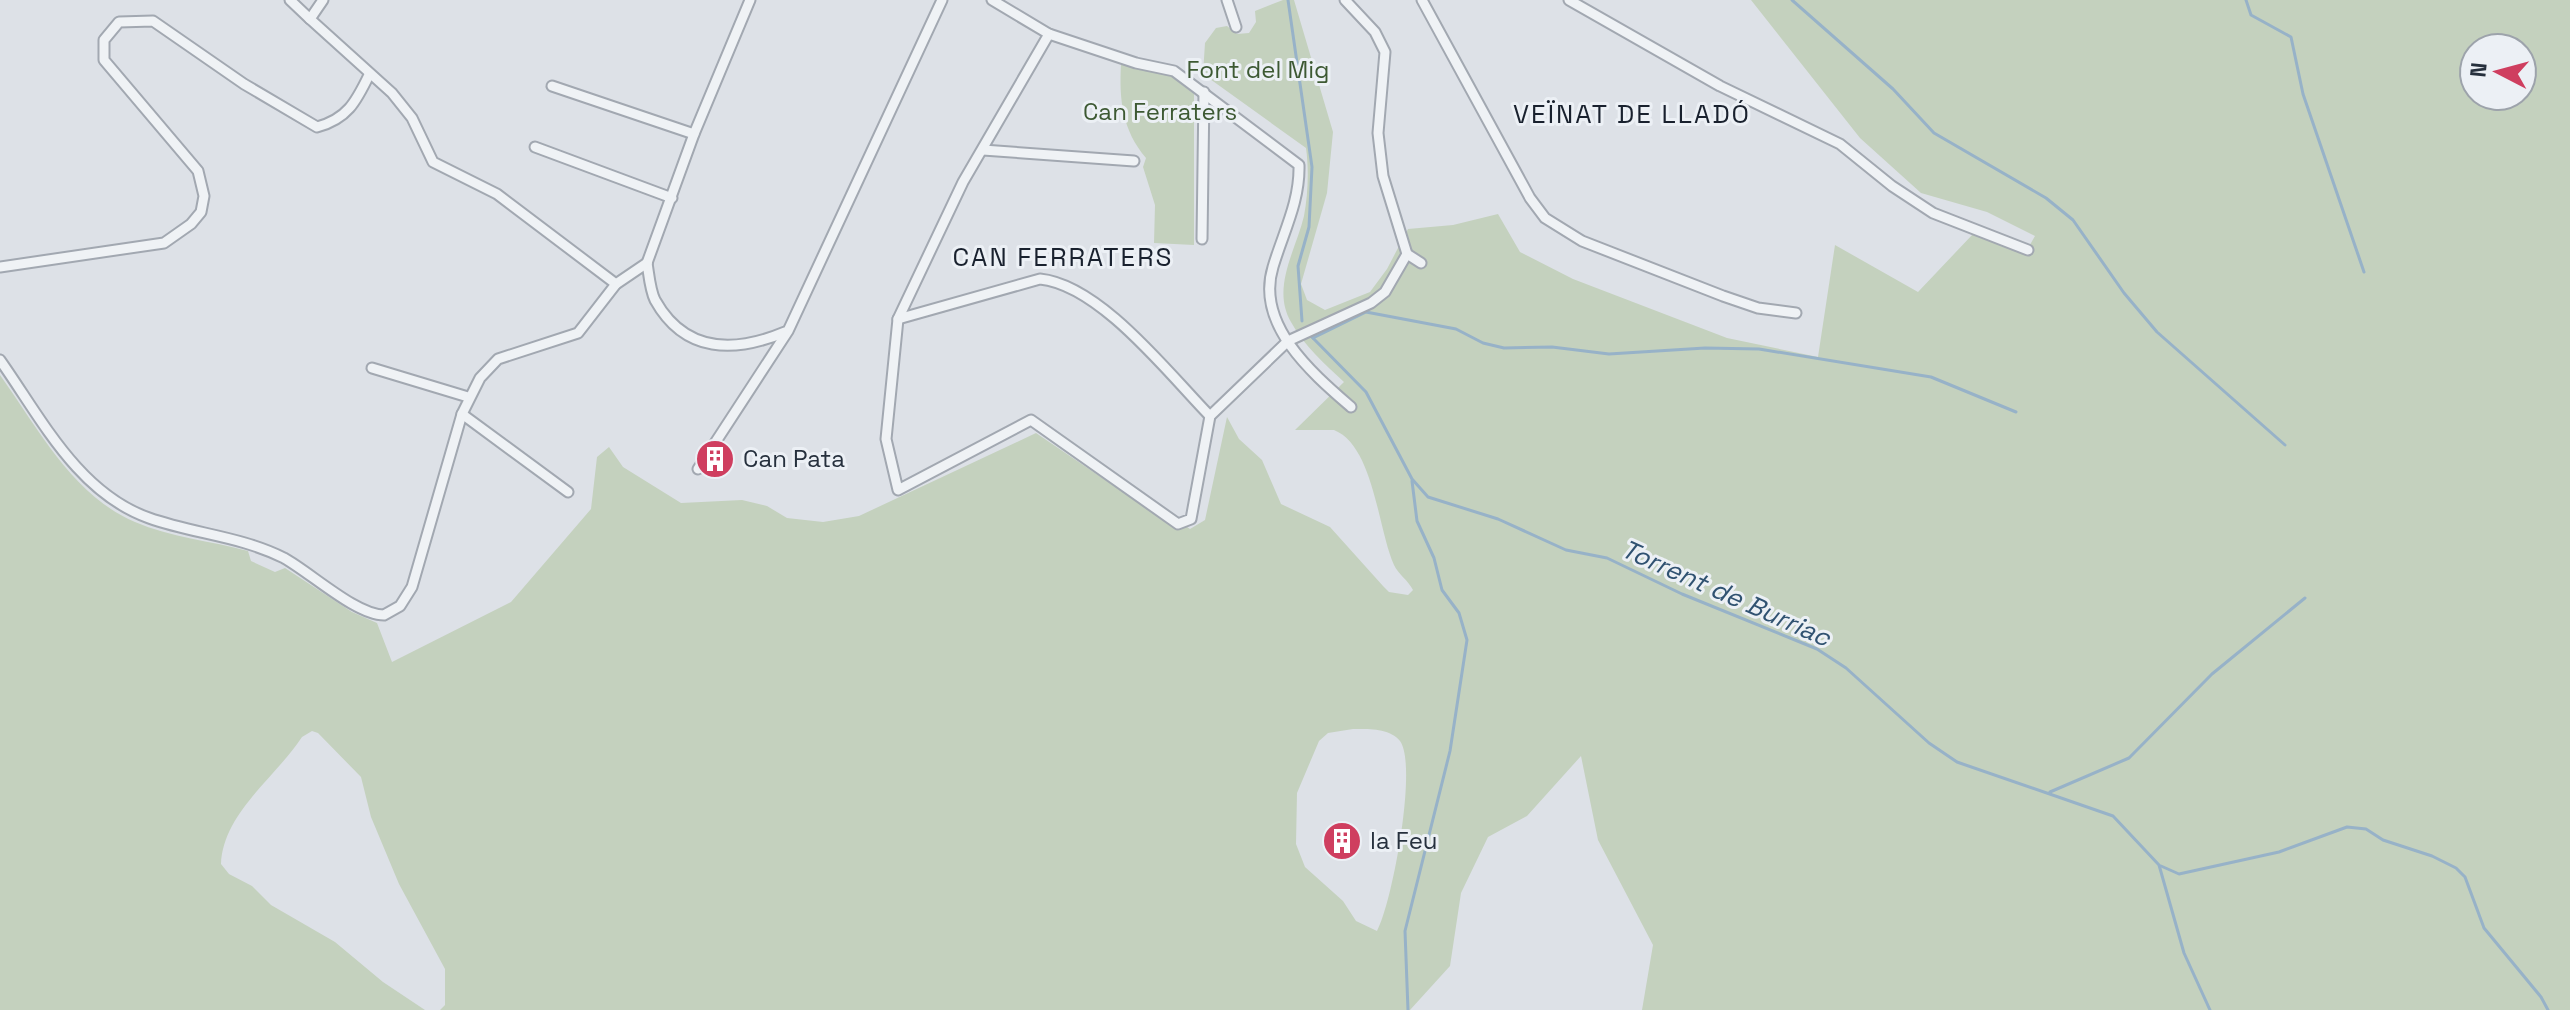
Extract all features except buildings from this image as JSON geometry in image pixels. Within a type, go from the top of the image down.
[{"type":"street","points":[[290,0],[392,93],[412,118],[433,162],[497,194],[616,284]]},
{"type":"street","points":[[310,19],[323,0]]},
{"type":"street","points":[[750,0],[694,134],[647,263],[654,299],[679,330],[709,345],[732,347],[762,342],[788,331]]},
{"type":"street","points":[[698,469],[788,331],[942,0]]},
{"type":"street","points":[[992,0],[1049,34],[1136,63],[1174,71],[1299,165],[1299,187],[1272,271],[1272,308],[1288,341],[1320,380],[1351,407]]},
{"type":"street","points":[[1227,0],[1236,27]]},
{"type":"street","points":[[1422,0],[1530,198],[1545,218],[1582,241],[1680,281],[1758,308],[1796,313]]},
{"type":"street","points":[[1569,0],[1720,86],[1840,144],[1892,186],[1933,213],[2028,250]]},
{"type":"street","points":[[1350,1],[1375,32],[1385,52],[1378,133],[1383,176],[1407,254],[1421,263]]},
{"type":"street","points":[[0,267],[164,243],[191,224],[203,207],[198,171],[104,60],[104,40],[119,22],[153,21],[244,84],[317,127],[338,121],[359,96],[369,75]]},
{"type":"street","points":[[1049,34],[963,182],[898,319],[886,439],[898,490],[1031,420],[1178,524],[1191,519],[1210,416],[1288,341],[1371,303],[1385,292],[1407,254]]},
{"type":"street","points":[[552,86],[694,134]]},
{"type":"street","points":[[1202,239],[1204,92]]},
{"type":"street","points":[[535,147],[672,198]]},
{"type":"street","points":[[983,150],[1134,161]]},
{"type":"street","points":[[0,360],[79,471],[116,501],[152,519],[233,538],[266,550],[304,569],[351,603],[378,615],[400,606],[412,587],[468,397],[498,359],[578,333],[616,284],[647,263]]},
{"type":"street","points":[[898,319],[1040,279],[1059,281],[1113,317],[1210,416]]},
{"type":"street","points":[[372,368],[468,397]]},
{"type":"street","points":[[462,414],[568,492]]},
{"type":"green space","name":"Font del Mig","points":[[1283,0],[1294,0],[1333,132],[1327,193],[1301,284],[1307,300],[1325,310],[1370,292],[1387,269],[1408,229],[1453,225],[1498,214],[1520,252],[1573,279],[1727,338],[1818,357],[1835,245],[1918,292],[1973,234],[2027,250],[2035,236],[1987,212],[1921,193],[1860,138],[1751,0],[2570,0],[2570,1010],[1642,1010],[1653,945],[1598,840],[1581,756],[1527,816],[1488,837],[1461,893],[1450,966],[1410,1010],[440,1010],[445,1005],[445,969],[399,884],[371,817],[361,777],[318,733],[312,731],[302,737],[241,812],[224,846],[221,864],[229,874],[252,886],[271,905],[335,942],[383,982],[425,1010],[0,1010],[0,375],[58,458],[75,478],[113,510],[162,531],[248,551],[251,561],[275,572],[285,568],[352,612],[377,623],[392,662],[511,602],[591,509],[597,457],[609,447],[623,467],[681,503],[742,500],[767,506],[787,518],[823,522],[859,516],[1036,433],[1170,524],[1177,520],[1190,529],[1205,520],[1227,417],[1239,439],[1262,460],[1281,504],[1330,527],[1389,592],[1408,595],[1413,590],[1394,565],[1373,490],[1358,453],[1347,439],[1334,430],[1295,430],[1344,382],[1302,339],[1285,309],[1284,282],[1305,208],[1308,173],[1306,148],[1203,74],[1205,43],[1216,28],[1227,26],[1237,34],[1249,33],[1256,22],[1255,11]],"holes":[[[1353,729],[1378,730],[1400,741],[1405,755],[1406,777],[1396,866],[1377,931],[1356,921],[1343,901],[1305,867],[1296,844],[1297,793],[1319,741],[1328,733]]]},
{"type":"green space","name":"Can Ferraters","points":[[1121,64],[1171,76],[1194,94],[1194,245],[1154,243],[1155,205],[1143,167],[1146,158],[1132,136],[1124,114]]},
{"type":"waterway","points":[[1288,0],[1312,167],[1309,227],[1298,266],[1302,321]]},
{"type":"waterway","points":[[1792,0],[1893,89],[1934,133],[2046,198],[2073,220],[2124,293],[2157,332],[2285,445]]},
{"type":"waterway","points":[[2246,0],[2251,15],[2291,37],[2303,94],[2364,272]]},
{"type":"waterway","points":[[1313,338],[1366,312],[1456,329],[1483,343],[1504,348],[1552,347],[1609,354],[1705,348],[1759,349],[1931,377],[2016,412]]},
{"type":"waterway","name":"Torrent de Burriac","points":[[1310,335],[1366,392],[1412,479],[1428,497],[1498,519],[1566,550],[1607,558],[1682,594],[1817,649],[1846,668],[1929,743],[1957,762],[2113,816],[2159,865],[2184,953],[2210,1010]]},
{"type":"waterway","points":[[1408,1010],[1405,931],[1450,751],[1467,640],[1459,613],[1442,590],[1434,558],[1417,521],[1412,481]]},
{"type":"waterway","points":[[2050,792],[2129,758],[2212,674],[2305,598]]},
{"type":"waterway","points":[[2161,866],[2179,874],[2279,852],[2347,827],[2366,829],[2383,840],[2432,856],[2456,868],[2465,877],[2484,928],[2541,997],[2548,1010]]},
{"type":"place","name":"Can Pata","points":[[715,459]]},
{"type":"place","name":"la Feu","points":[[1342,841]]},
{"type":"district","name":"VEÏNAT DE LLADÓ","points":[[1632,114]]},
{"type":"district","name":"CAN FERRATERS","points":[[1063,257]]}]
